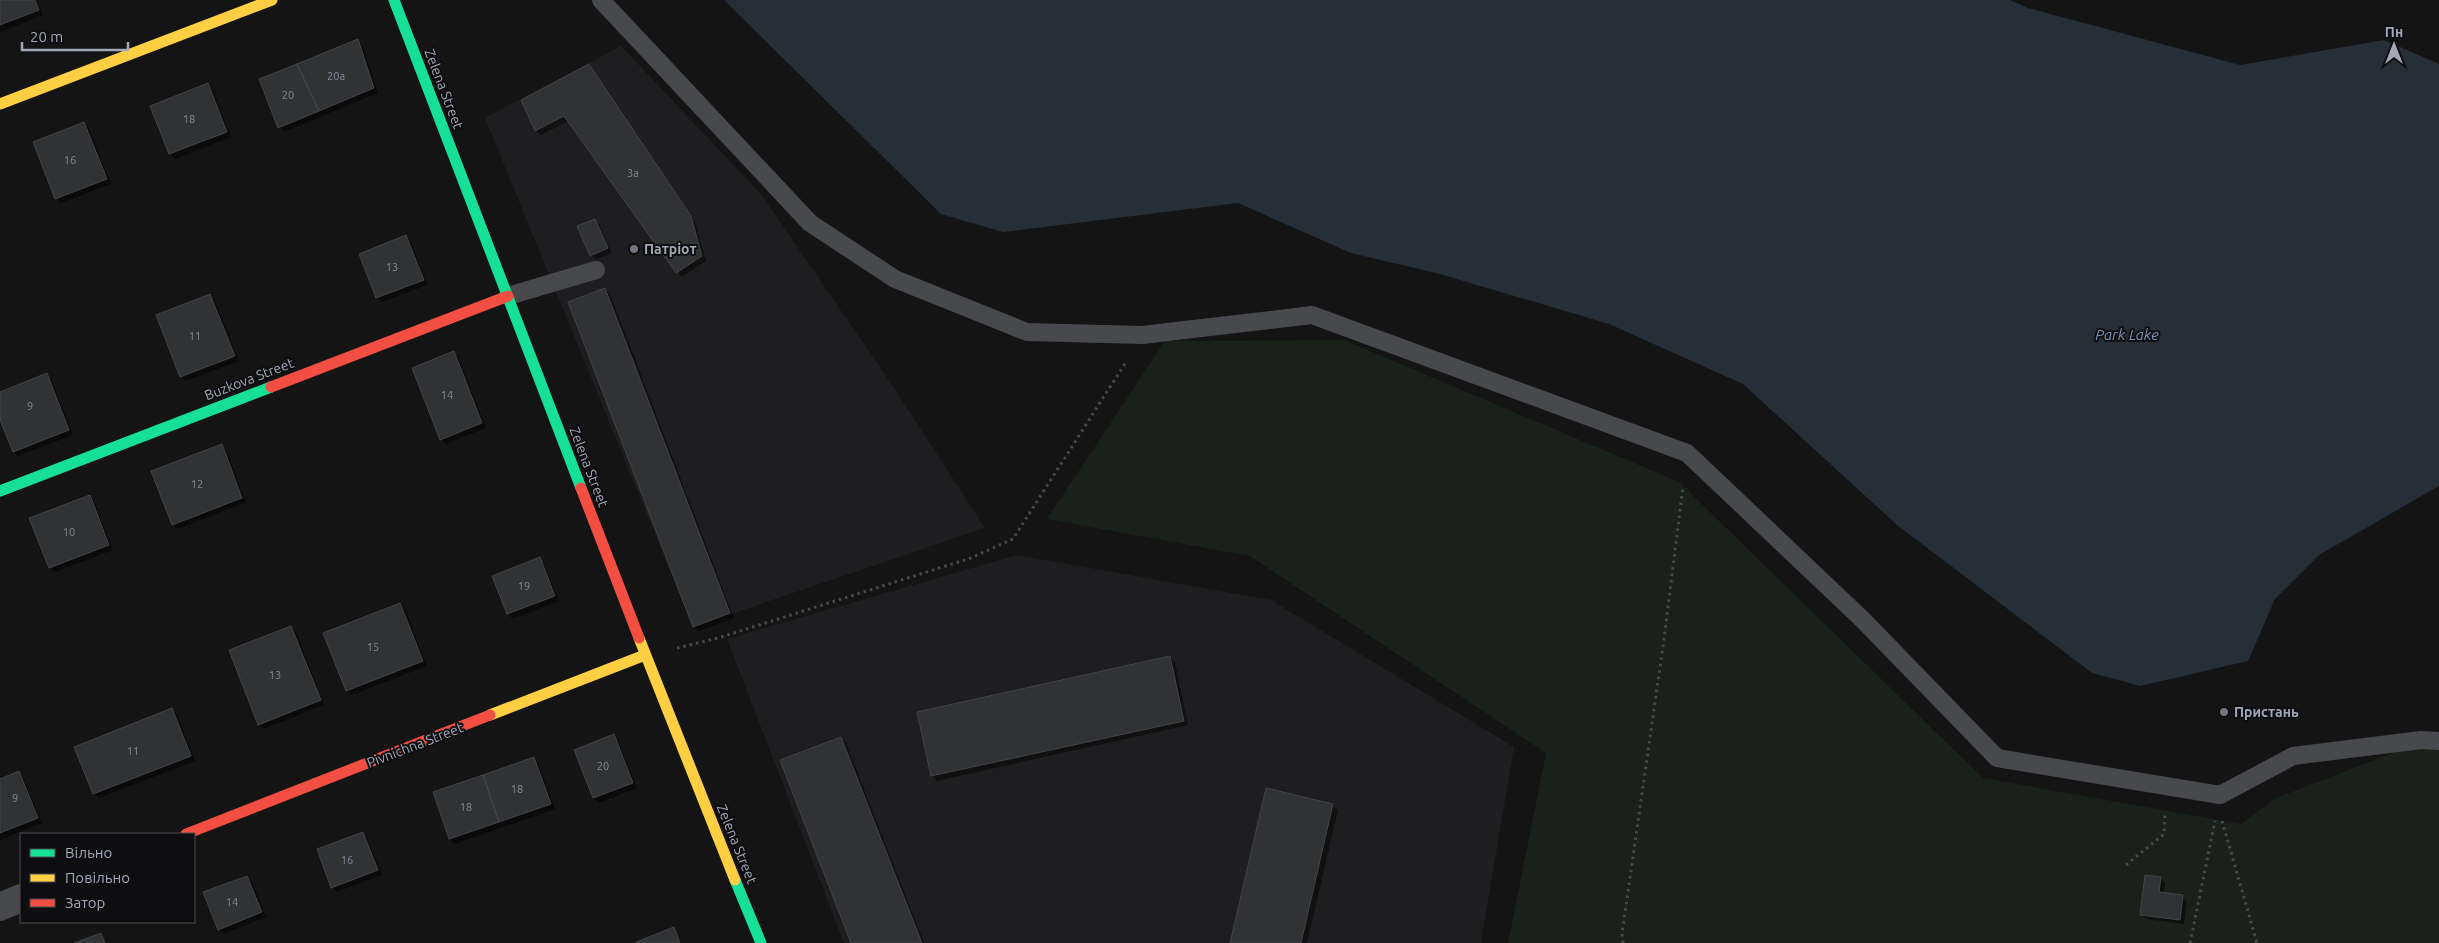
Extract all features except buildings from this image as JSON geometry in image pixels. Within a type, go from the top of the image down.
[{"type":"street","points":[[0,104],[272,0]]},
{"type":"street","name":"Zelena Street","points":[[394,0],[645,655],[762,943]]},
{"type":"street","name":"Buzkova Street","points":[[0,491],[508,296]]},
{"type":"street","name":"Pivnichna Street","points":[[189,833],[645,655]]},
{"type":"street","points":[[0,907],[20,898]]},
{"type":"lane","points":[[601,0],[810,223],[895,278],[1027,332],[1142,336],[1312,315],[1687,453],[1863,620],[1997,758],[2168,786],[2219,802],[2293,756],[2421,740],[2439,741]]},
{"type":"lane","points":[[508,296],[596,270]]},
{"type":"path","points":[[645,655],[718,638],[971,558],[1013,539],[1142,336]]},
{"type":"path","points":[[1623,943],[1622,934],[1664,639],[1687,453]]},
{"type":"path","points":[[2126,866],[2164,834],[2168,786]]},
{"type":"path","points":[[2190,943],[2219,802]]},
{"type":"path","points":[[2219,802],[2257,943]]},
{"type":"shaded area","points":[[621,46],[761,194],[890,382],[985,528],[693,627],[485,118]]},
{"type":"shaded area","points":[[1344,340],[1679,482],[1983,778],[2241,824],[2276,798],[2439,735],[2439,943],[1508,943],[1546,753],[1250,556],[1047,519],[1165,341]]},
{"type":"shaded area","points":[[1017,555],[1271,600],[1514,747],[1481,943],[844,943],[727,639]]},
{"type":"water","name":"Park Lake","points":[[724,0],[2010,0],[2028,8],[2240,65],[2384,40],[2439,64],[2439,486],[2319,555],[2275,599],[2248,661],[2140,686],[2092,673],[1897,525],[1743,384],[1609,324],[1440,274],[1351,253],[1238,203],[1003,232],[941,214]]},
{"type":"traffic: fast","points":[[394,0],[581,488]]},
{"type":"traffic: fast","points":[[0,491],[271,387]]},
{"type":"traffic: fast","points":[[735,880],[761,943]]},
{"type":"traffic: slow","points":[[0,104],[272,0]]},
{"type":"traffic: slow","points":[[639,638],[735,880]]},
{"type":"traffic: slow","points":[[490,715],[645,655]]},
{"type":"traffic: jam","points":[[271,387],[508,296]]},
{"type":"traffic: jam","points":[[581,488],[639,638]]},
{"type":"traffic: jam","points":[[189,833],[490,715]]},
{"type":"place","name":"Патріот","points":[[634,249]]},
{"type":"place","name":"Пристань","points":[[2224,712]]}]
